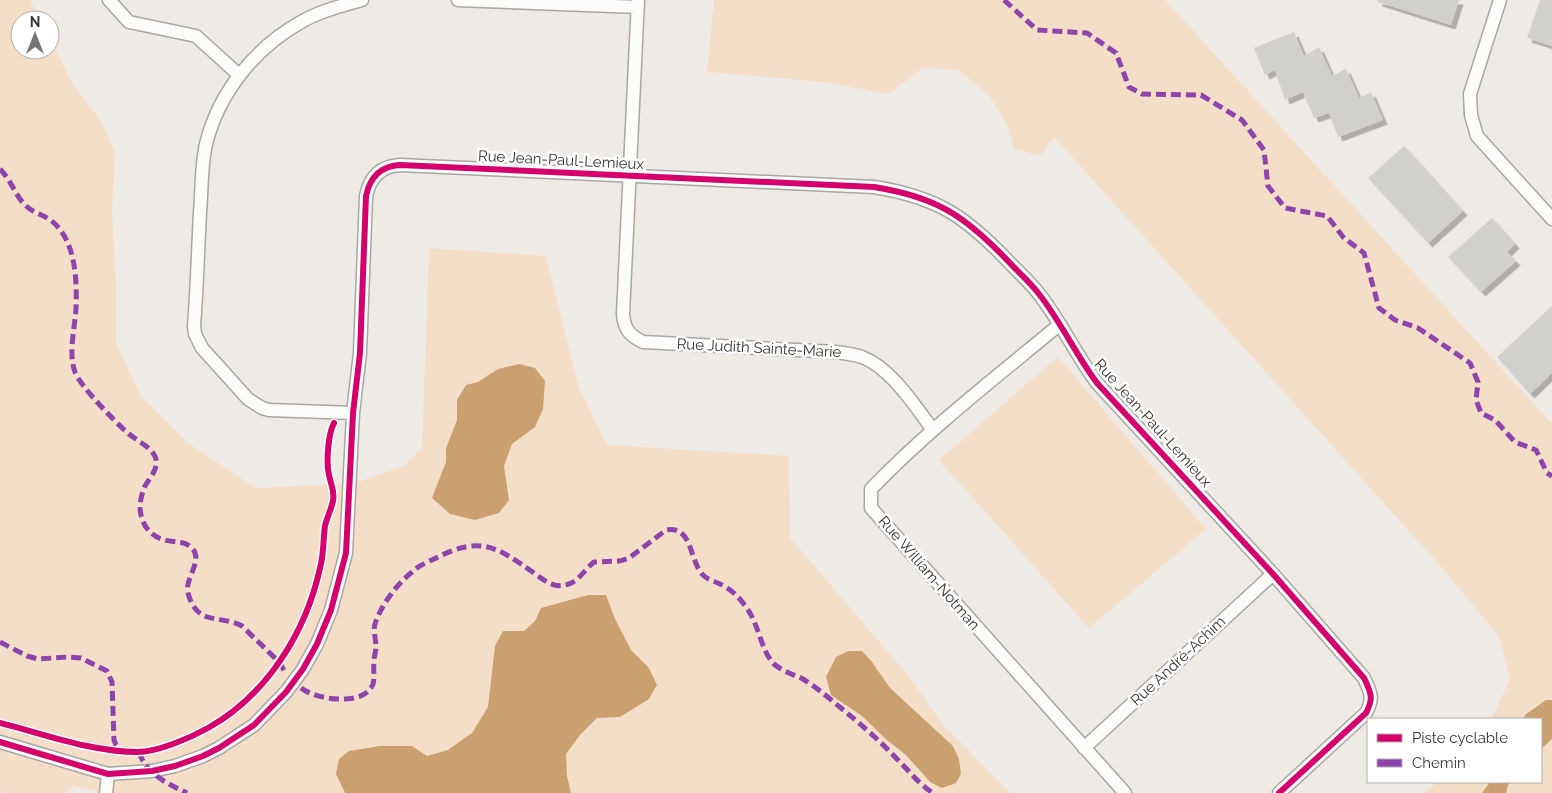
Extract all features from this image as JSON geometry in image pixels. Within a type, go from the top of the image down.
[{"type":"street","points":[[109,0],[129,22],[196,36],[239,75]]},
{"type":"street","points":[[353,413],[269,410],[262,408],[248,399],[198,342],[194,326],[203,162],[214,119],[226,94],[239,75],[260,52],[278,37],[302,22],[331,9],[362,0]]},
{"type":"street","points":[[458,0],[638,4],[629,176]]},
{"type":"street","points":[[1500,0],[1470,94],[1471,115],[1478,136],[1552,219]]},
{"type":"street","name":"Rue Jean-Paul-Lemieux","points":[[0,742],[108,774],[168,768],[220,748],[254,725],[286,692],[303,669],[318,644],[326,624],[338,590],[346,553],[353,413],[360,352],[366,196],[368,186],[378,173],[391,166],[400,165],[874,187],[924,199],[955,214],[981,234],[1039,294],[1083,365],[1097,383],[1273,574],[1364,678],[1371,693],[1370,704],[1366,713],[1279,793]]},
{"type":"street","name":"Rue Judith Sainte-Marie","points":[[629,176],[624,321],[629,333],[634,338],[643,342],[835,352],[863,357],[887,374],[933,430]]},
{"type":"street","name":"Rue William-Notman","points":[[1059,325],[933,430],[871,488],[871,508],[1125,793]]},
{"type":"street","name":"Rue André-Achim","points":[[1084,748],[1273,574]]},
{"type":"street","points":[[106,793],[108,774]]},
{"type":"shaded area","points":[[0,0],[30,0],[35,10],[10,10],[10,60],[60,59],[74,86],[100,120],[115,152],[112,211],[116,280],[116,344],[141,396],[188,443],[256,488],[351,484],[404,466],[422,448],[429,248],[546,256],[579,388],[607,445],[789,456],[790,538],[911,679],[944,726],[1010,793],[104,793],[72,786],[66,793],[4,793],[0,790]]},
{"type":"shaded area","points":[[714,0],[1165,0],[1552,424],[1552,793],[1424,793],[1435,783],[1542,783],[1542,718],[1491,718],[1510,680],[1499,636],[1437,562],[1054,137],[1041,155],[1014,149],[1007,124],[988,94],[958,70],[923,68],[888,94],[824,82],[707,72]]},
{"type":"shaded area","points":[[1058,357],[1206,529],[1089,628],[939,460]]},
{"type":"shaded area","points":[[519,364],[535,368],[545,381],[543,409],[535,427],[512,444],[504,466],[509,500],[499,513],[475,520],[450,514],[432,498],[446,462],[446,448],[457,420],[457,400],[466,385],[478,382],[498,369]]},
{"type":"shaded area","points":[[588,595],[606,595],[615,619],[631,650],[649,668],[657,685],[649,699],[620,717],[597,718],[580,735],[566,754],[567,776],[571,793],[345,793],[336,774],[339,759],[349,751],[380,746],[412,746],[427,756],[448,750],[472,733],[488,707],[495,646],[503,631],[524,631],[535,621],[541,608]]},
{"type":"shaded area","points":[[848,651],[862,651],[890,688],[953,746],[959,759],[961,774],[956,783],[942,788],[930,782],[906,755],[862,716],[831,695],[826,677],[836,657]]},
{"type":"shaded area","points":[[1546,700],[1552,700],[1552,739],[1542,748],[1542,718],[1524,718]]},
{"type":"shaded area","points":[[1489,783],[1510,783],[1506,793],[1482,793]]},
{"type":"building","points":[[1378,0],[1459,0],[1451,25],[1378,2]]},
{"type":"building","points":[[1540,0],[1552,0],[1552,46],[1527,38]]},
{"type":"building","points":[[1294,32],[1304,56],[1319,47],[1332,76],[1346,69],[1359,98],[1371,92],[1383,120],[1338,137],[1329,113],[1314,118],[1303,92],[1285,100],[1275,70],[1265,75],[1254,48]]},
{"type":"building","points":[[1404,146],[1463,211],[1428,243],[1368,178]]},
{"type":"building","points":[[1492,218],[1515,244],[1507,252],[1516,261],[1481,292],[1448,257]]},
{"type":"building","points":[[1552,306],[1552,373],[1530,394],[1497,357]]},
{"type":"marked path","points":[[1004,0],[1037,30],[1087,33],[1116,53],[1129,87],[1142,94],[1201,95],[1242,120],[1264,150],[1268,186],[1285,208],[1327,216],[1344,238],[1364,253],[1379,308],[1395,320],[1418,328],[1470,363],[1478,382],[1476,400],[1481,413],[1495,420],[1515,442],[1536,450],[1547,473],[1552,476]]},
{"type":"marked path","points":[[0,169],[25,205],[51,220],[67,241],[74,263],[75,275],[76,297],[72,357],[78,378],[108,414],[129,434],[148,448],[155,457],[155,470],[145,486],[140,503],[141,515],[145,526],[158,538],[186,544],[195,552],[196,558],[189,581],[188,593],[197,611],[210,618],[242,626],[279,662],[285,672]]},
{"type":"marked path","points":[[301,688],[317,696],[340,699],[351,699],[368,691],[374,679],[376,647],[374,627],[385,602],[415,570],[425,563],[453,550],[466,547],[489,547],[510,557],[548,583],[560,586],[574,582],[594,562],[620,561],[629,558],[666,530],[675,530],[686,538],[698,569],[703,575],[730,590],[748,610],[769,658],[774,664],[801,678],[824,694],[873,735],[933,793]]},
{"type":"marked path","points":[[0,642],[27,656],[38,659],[81,658],[107,671],[112,682],[114,740],[121,751]]},
{"type":"marked path","points":[[139,752],[142,760],[152,772],[165,782],[187,793]]},
{"type":"cycle path","points":[[0,742],[108,774],[152,771],[175,766],[219,748],[254,725],[286,692],[303,669],[317,644],[331,610],[346,553],[353,413],[360,353],[366,196],[370,183],[377,174],[387,168],[400,165],[874,187],[915,196],[933,203],[963,220],[992,245],[1032,285],[1097,383],[1273,574],[1364,678],[1371,696],[1366,713],[1279,793]]},
{"type":"cycle path","points":[[0,723],[85,746],[137,752],[154,750],[174,744],[201,732],[229,714],[248,698],[266,680],[281,660],[294,638],[314,592],[323,552],[325,526],[333,497],[328,470],[328,456],[330,434],[334,423]]}]
